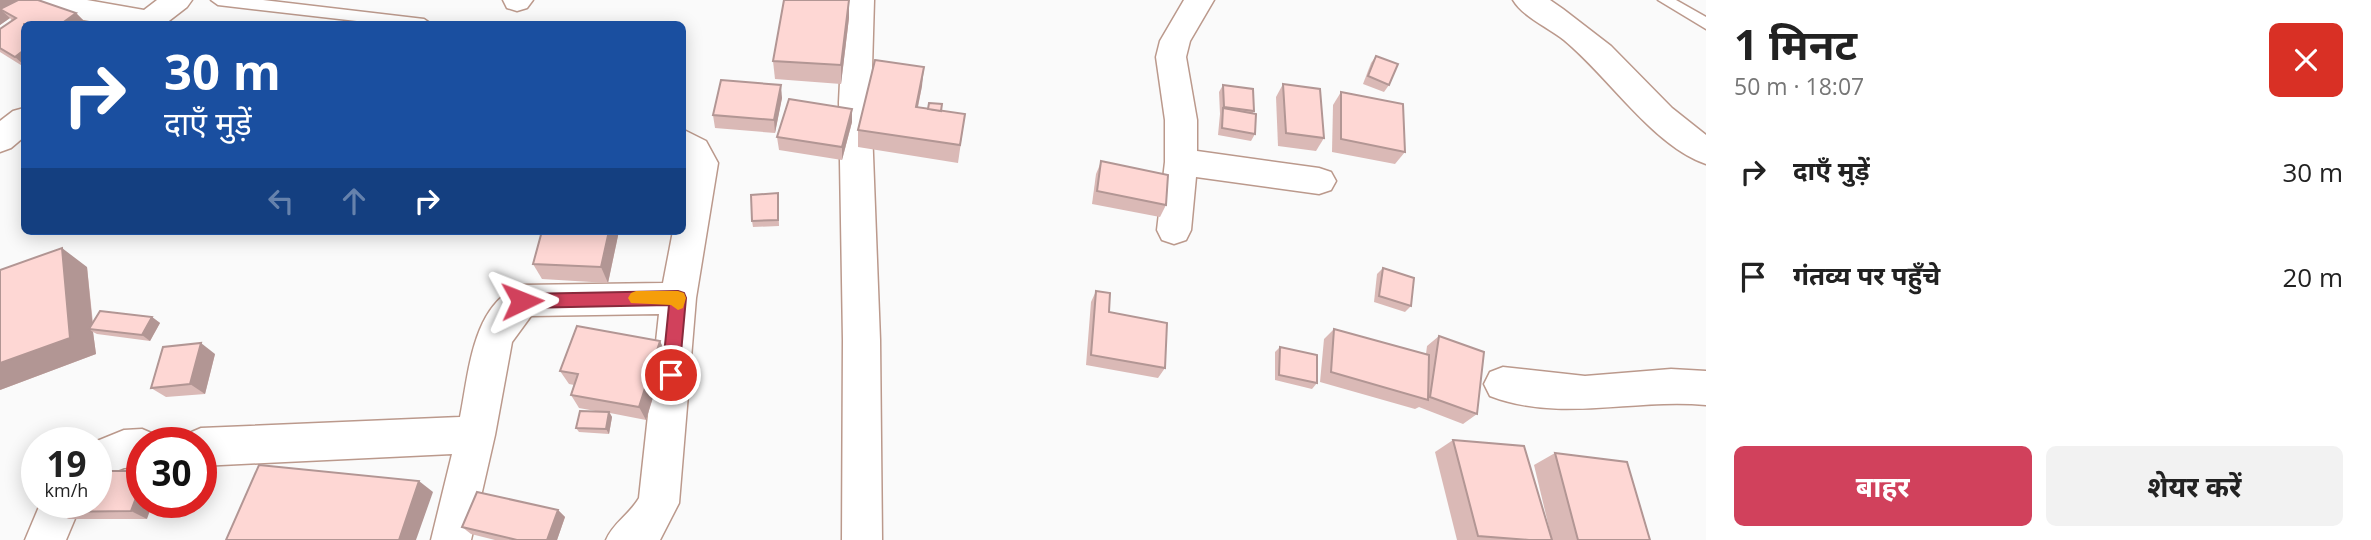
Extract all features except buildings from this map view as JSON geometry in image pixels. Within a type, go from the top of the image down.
[{"type":"street","points":[[25,0],[136,21]]},
{"type":"street","points":[[150,21],[177,0]]},
{"type":"street","points":[[1174,230],[1181,162],[1178,108],[1171,57],[1175,41],[1199,0]]},
{"type":"street","points":[[1528,0],[1585,40],[1659,117],[1683,139],[1706,151]]},
{"type":"street","points":[[858,11],[856,146],[863,365],[862,540]]},
{"type":"street","points":[[0,139],[21,122]]},
{"type":"street","points":[[626,540],[632,539],[645,527],[659,503],[678,298],[702,163],[695,150],[686,144]]},
{"type":"street","points":[[1181,162],[1319,181]]},
{"type":"street","points":[[451,540],[476,435],[494,339],[506,319],[522,301],[678,298]]},
{"type":"street","points":[[1503,384],[1544,392],[1575,393],[1682,385],[1706,388]]},
{"type":"street","points":[[217,451],[260,462],[476,435]]},
{"type":"street","points":[[45,540],[55,518]]},
{"type":"lane","points":[[218,0],[398,21]]},
{"type":"lane","points":[[1665,0],[1706,24]]},
{"type":"slow traffic","points":[[636,298],[678,298],[678,303]]},
{"type":"route","points":[[522,301],[678,298],[671,375]]}]
